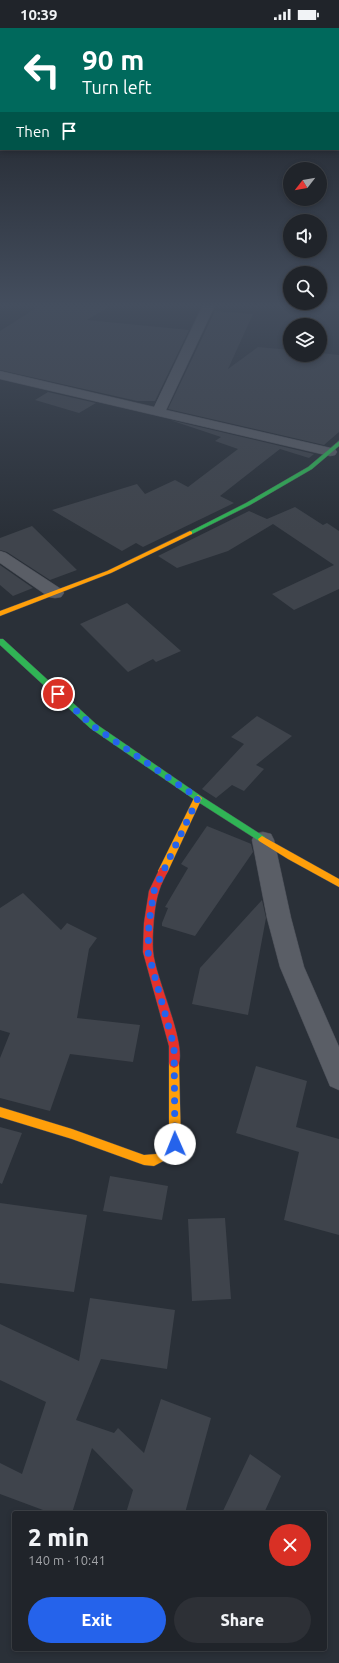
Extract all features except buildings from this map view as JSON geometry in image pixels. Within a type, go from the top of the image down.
[{"type":"street","points":[[18,379],[158,412],[335,448]]},
{"type":"street","points":[[158,412],[174,379]]},
{"type":"street","points":[[0,614],[109,572],[248,504],[305,472],[335,448]]},
{"type":"street","points":[[0,556],[55,593]]},
{"type":"street","points":[[0,641],[93,726],[198,798],[264,840],[339,884]]},
{"type":"street","points":[[0,1112],[21,1117],[127,1152],[148,1161],[156,1160],[165,1156],[175,1144],[174,1046],[148,952],[149,923],[154,891],[198,798]]},
{"type":"street","points":[[264,840],[279,918],[292,967],[339,1078]]},
{"type":"traffic: fast","points":[[190,533],[248,504],[310,468],[339,443]]},
{"type":"traffic: fast","points":[[0,641],[93,726],[198,798],[262,839]]},
{"type":"traffic: slow","points":[[0,614],[109,572],[190,533]]},
{"type":"traffic: slow","points":[[163,871],[198,798]]},
{"type":"traffic: slow","points":[[262,839],[291,857],[339,883]]},
{"type":"traffic: slow","points":[[0,1112],[72,1134],[144,1160],[149,1161],[158,1159],[169,1151],[175,1144],[174,1063]]},
{"type":"traffic: jam","points":[[163,871],[154,891],[149,923],[148,952],[174,1046],[174,1063]]},
{"type":"route","points":[[58,694],[93,726],[198,798],[154,891],[149,923],[148,952],[174,1046],[175,1144]]}]
